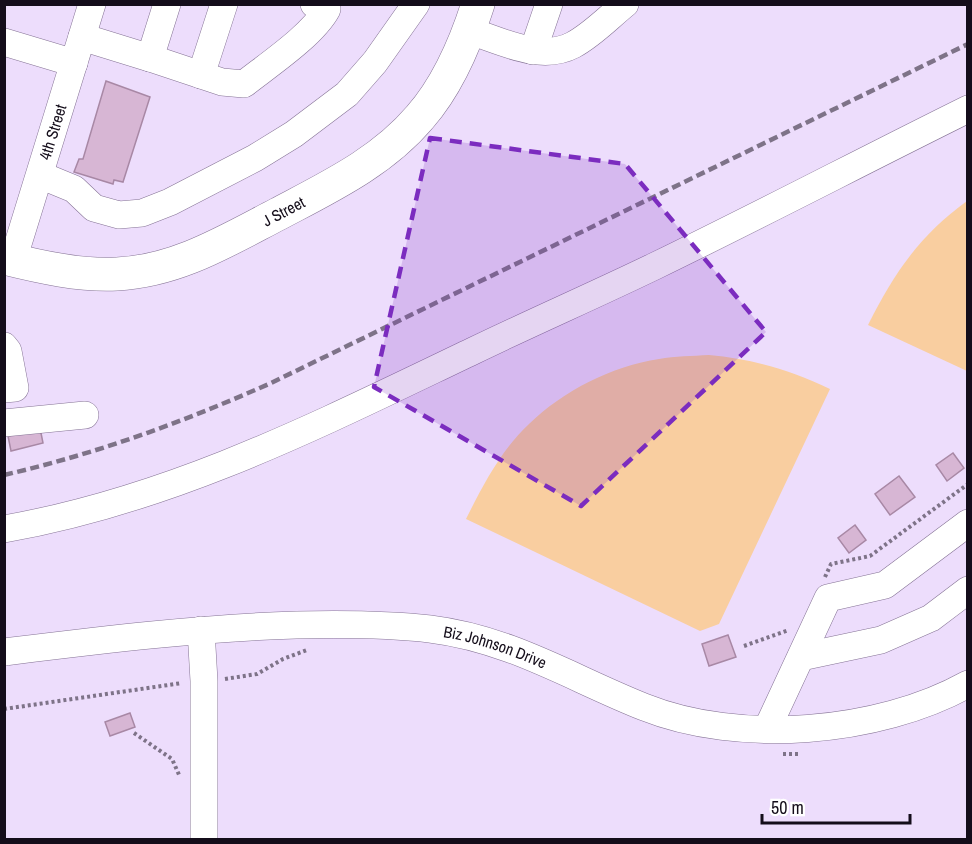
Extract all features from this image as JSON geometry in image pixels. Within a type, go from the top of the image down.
[{"type":"main road","name":"J Street","points":[[9,259],[86,273],[116,274],[152,270],[214,248],[347,178],[403,135],[421,117],[438,94],[455,63],[474,18]]},
{"type":"street","name":"4th Street","points":[[9,259],[39,175],[92,4]]},
{"type":"street","points":[[150,58],[167,4]]},
{"type":"street","points":[[201,75],[224,4]]},
{"type":"street","points":[[82,37],[222,82],[244,84],[312,28],[323,16],[327,9],[314,4]]},
{"type":"street","points":[[39,175],[74,189],[94,208],[119,215],[142,213],[170,202],[255,158],[294,134],[347,94],[375,62],[416,4]]},
{"type":"street","points":[[533,51],[549,4]]},
{"type":"street","points":[[474,18],[533,51],[550,52],[574,44],[625,4]]},
{"type":"street","points":[[4,42],[74,63]]},
{"type":"street","points":[[4,528],[69,516],[135,497],[223,465],[321,424],[659,264],[968,109]]},
{"type":"street","points":[[4,346],[8,351],[15,388],[4,389]]},
{"type":"street","points":[[4,423],[85,415]]},
{"type":"street","points":[[767,729],[828,598],[885,585],[968,523]]},
{"type":"street","points":[[801,657],[881,640],[931,618],[968,590]]},
{"type":"street","name":"Biz Johnson Drive","points":[[4,652],[201,630],[262,626],[355,625],[431,629],[503,645],[646,708],[675,717],[710,725],[767,729],[814,728],[850,723],[924,703],[968,684]]},
{"type":"street","points":[[201,630],[204,681],[204,840]]},
{"type":"path","points":[[4,709],[126,690],[257,674],[295,653],[318,649]]},
{"type":"path","points":[[134,733],[172,759],[184,786]]},
{"type":"path","points":[[782,754],[804,754]]},
{"type":"highlighted area","points":[[430,138],[625,164],[766,332],[581,506],[374,387]]},
{"type":"shaded area","points":[[967,201],[967,371],[868,325],[888,288],[910,256],[935,227]]},
{"type":"shaded area","points":[[709,355],[771,366],[830,389],[719,624],[700,631],[466,519],[486,481],[510,445],[529,424],[557,401],[589,382],[624,367],[665,358]]},
{"type":"building","points":[[106,81],[150,97],[123,182],[114,180],[113,184],[74,172],[79,159],[83,159]]},
{"type":"building","points":[[40,428],[43,443],[11,451],[8,436]]},
{"type":"building","points":[[953,453],[964,468],[947,481],[936,465]]},
{"type":"building","points":[[899,476],[915,497],[890,515],[875,494]]},
{"type":"building","points":[[855,525],[866,540],[849,553],[838,538]]},
{"type":"building","points":[[728,635],[736,657],[709,666],[702,644]]},
{"type":"building","points":[[130,713],[135,727],[110,736],[105,722]]},
{"type":"railway","points":[[4,475],[107,447],[206,411],[271,383],[968,44]]}]
